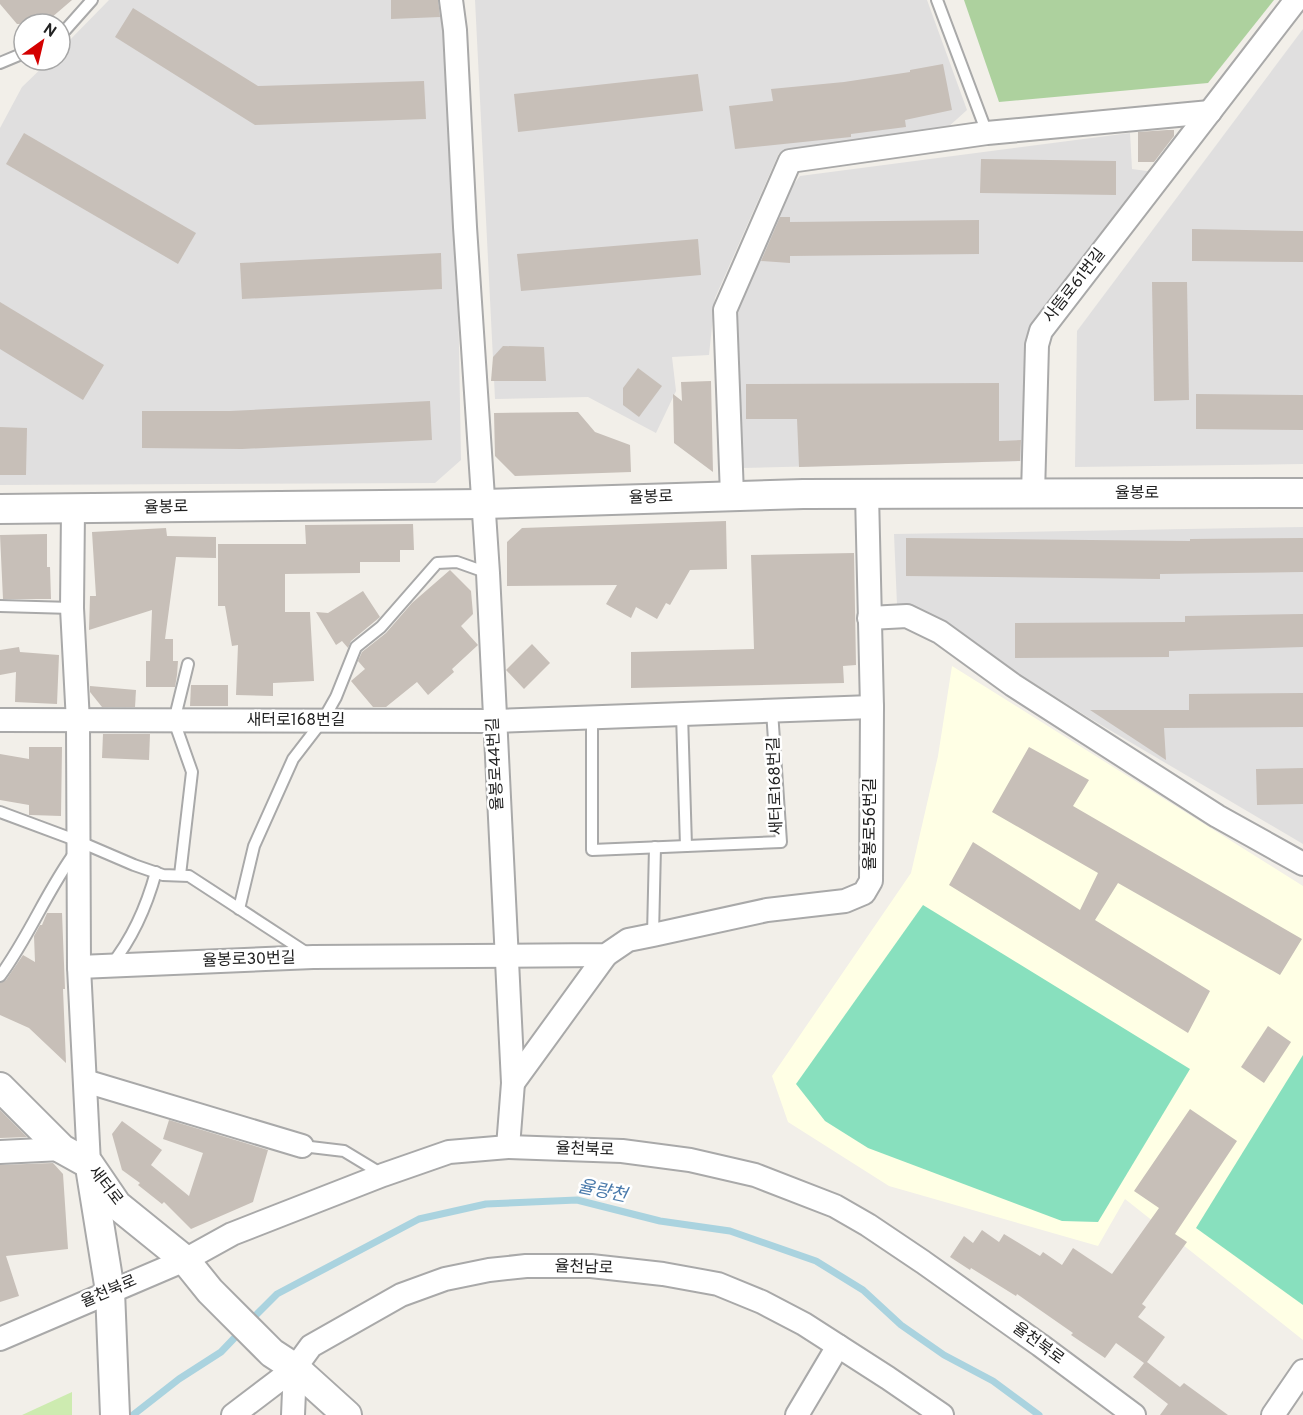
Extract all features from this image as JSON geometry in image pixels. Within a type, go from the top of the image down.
[{"type":"street","name":"율봉로44번길","points":[[451,0],[455,30],[488,573],[513,1083],[508,1147]]},
{"type":"street","name":"사뜸로61번길","points":[[1033,494],[1037,345],[1041,331],[1296,0]]},
{"type":"street","points":[[732,495],[725,310],[790,161],[987,132],[1210,112]]},
{"type":"street","name":"율봉로","points":[[0,509],[483,504],[732,495],[1303,493]]},
{"type":"street","name":"율봉로56번길","points":[[606,955],[628,940],[767,910],[844,901],[864,892],[871,881],[872,707],[867,494]]},
{"type":"street","points":[[73,510],[72,608],[78,722],[79,967],[89,1164],[110,1291],[115,1415]]},
{"type":"street","points":[[869,618],[907,616],[940,632],[1013,685],[1217,816],[1303,864]]},
{"type":"street","name":"새터로168번길","points":[[0,720],[78,722],[494,721],[872,707]]},
{"type":"street","points":[[314,957],[606,955]]},
{"type":"street","points":[[513,1083],[606,955]]},
{"type":"street","name":"율봉로30번길","points":[[79,967],[314,957]]},
{"type":"street","points":[[85,1081],[302,1146]]},
{"type":"street","name":"새터로","points":[[0,1087],[62,1149],[89,1164],[117,1204],[185,1260],[210,1291],[283,1360],[347,1415]]},
{"type":"street","name":"율천북로","points":[[0,1339],[185,1260],[232,1234],[383,1175],[449,1152],[508,1147],[622,1151],[690,1160],[755,1175],[835,1206],[932,1268],[1134,1415]]},
{"type":"street","points":[[0,1152],[62,1149]]},
{"type":"street","name":"율천남로","points":[[233,1415],[283,1360],[400,1295],[446,1279],[489,1269],[526,1266],[591,1266],[663,1274],[718,1284],[762,1302],[804,1324],[888,1377],[942,1415]]},
{"type":"street","points":[[797,1415],[838,1346]]},
{"type":"street","points":[[283,1360],[293,1415]]},
{"type":"street","points":[[1274,1415],[1303,1371]]},
{"type":"lane","points":[[72,22],[92,0]]},
{"type":"lane","points":[[938,0],[987,132]]},
{"type":"lane","points":[[239,909],[254,846],[293,759],[323,720],[336,697],[356,647],[381,627],[437,563],[457,562],[488,573]]},
{"type":"lane","points":[[0,606],[72,608]]},
{"type":"lane","points":[[180,876],[192,772],[174,721],[188,664]]},
{"type":"lane","name":"새터로168번길","points":[[592,717],[592,850],[781,842],[772,711]]},
{"type":"lane","points":[[682,714],[686,846]]},
{"type":"lane","name":"율봉로30번길","points":[[0,812],[78,844],[156,872],[189,876],[314,957]]},
{"type":"lane","points":[[0,976],[78,844]]},
{"type":"lane","points":[[653,935],[656,847]]},
{"type":"lane","points":[[111,966],[124,949],[150,893],[156,872]]},
{"type":"lane","points":[[302,1146],[344,1151],[383,1175]]},
{"type":"shaded area","points":[[109,0],[445,0],[458,291],[461,460],[435,483],[0,485],[0,128],[22,87],[38,72],[72,72],[72,38]]},
{"type":"shaded area","points":[[475,0],[927,0],[967,110],[947,128],[779,153],[715,298],[709,355],[672,357],[676,391],[656,433],[588,397],[495,399]]},
{"type":"shaded area","points":[[1303,29],[1303,464],[1075,467],[1077,331]]},
{"type":"shaded area","points":[[1130,133],[1132,169],[1154,172],[1035,324],[1024,461],[742,468],[739,434],[738,296],[770,216],[800,176]]},
{"type":"shaded area","points":[[1303,527],[1303,844],[1091,719],[934,620],[897,605],[894,534]]},
{"type":"shaded area","points":[[952,666],[1303,886],[1303,1340],[1125,1199],[1098,1246],[889,1186],[788,1122],[772,1076],[911,873],[938,756]]},
{"type":"green space","points":[[964,0],[1274,0],[1208,83],[999,102]]},
{"type":"green space","points":[[923,905],[1190,1069],[1098,1222],[1062,1221],[868,1148],[825,1121],[796,1084]]},
{"type":"green space","points":[[1303,1055],[1303,1305],[1196,1228]]},
{"type":"green space","points":[[72,1392],[72,1415],[22,1415]]},
{"type":"building","points":[[0,0],[72,0],[58,12],[12,12],[12,18],[0,4]]},
{"type":"building","points":[[391,0],[438,0],[440,17],[391,19]]},
{"type":"building","points":[[133,8],[258,86],[424,81],[426,119],[255,125],[115,37]]},
{"type":"building","points":[[943,64],[952,110],[905,120],[906,127],[851,134],[851,137],[735,149],[729,106],[773,101],[771,89],[844,82],[910,72],[910,70]]},
{"type":"building","points":[[698,74],[703,111],[518,132],[514,94]]},
{"type":"building","points":[[1174,130],[1174,136],[1154,162],[1138,162],[1138,132]]},
{"type":"building","points":[[24,133],[196,233],[178,264],[6,164]]},
{"type":"building","points":[[981,159],[1116,161],[1116,195],[980,193]]},
{"type":"building","points":[[780,217],[790,217],[790,222],[979,220],[979,254],[790,256],[790,263],[761,261]]},
{"type":"building","points":[[1192,229],[1303,231],[1303,262],[1192,261]]},
{"type":"building","points":[[698,239],[701,275],[521,291],[517,254]]},
{"type":"building","points":[[441,253],[442,289],[242,299],[240,263]]},
{"type":"building","points":[[1152,282],[1187,282],[1189,400],[1154,401]]},
{"type":"building","points":[[0,302],[104,365],[83,400],[0,349]]},
{"type":"building","points":[[503,346],[544,347],[546,381],[491,381],[493,357]]},
{"type":"building","points":[[638,368],[662,386],[639,417],[623,405],[623,388]]},
{"type":"building","points":[[711,381],[713,472],[674,443],[673,394],[682,401],[681,382]]},
{"type":"building","points":[[999,383],[999,441],[1021,440],[1020,461],[799,467],[797,419],[746,419],[746,384]]},
{"type":"building","points":[[1196,394],[1303,395],[1303,430],[1196,429]]},
{"type":"building","points":[[430,401],[432,440],[242,449],[142,448],[142,411],[230,411]]},
{"type":"building","points":[[578,412],[595,432],[630,445],[631,472],[515,476],[495,456],[494,413]]},
{"type":"building","points":[[0,427],[27,428],[26,475],[0,475]]},
{"type":"building","points":[[726,521],[727,569],[690,570],[670,605],[666,603],[657,619],[636,607],[631,618],[606,604],[617,585],[507,586],[507,542],[522,528]]},
{"type":"building","points":[[413,524],[414,550],[400,550],[400,562],[360,562],[360,573],[285,574],[285,612],[310,612],[314,681],[273,683],[273,696],[236,695],[238,645],[232,646],[225,606],[218,606],[218,544],[306,544],[305,525]]},
{"type":"building","points":[[166,528],[167,536],[216,537],[216,558],[176,557],[165,639],[173,639],[173,661],[178,661],[175,687],[146,687],[146,661],[150,661],[152,610],[89,630],[90,596],[96,596],[92,532]]},
{"type":"building","points":[[47,534],[47,567],[50,567],[51,599],[3,599],[0,535]]},
{"type":"building","points":[[906,538],[1190,541],[1190,539],[1303,538],[1303,572],[1160,574],[1160,579],[906,576]]},
{"type":"building","points":[[854,553],[856,665],[843,666],[844,683],[631,688],[631,652],[754,649],[751,555]]},
{"type":"building","points":[[450,570],[471,591],[473,614],[461,626],[478,645],[452,669],[454,672],[428,695],[417,682],[386,707],[373,707],[351,681],[365,669],[358,661],[362,652],[386,633],[412,603]]},
{"type":"building","points":[[363,591],[380,617],[351,641],[348,648],[342,641],[336,645],[316,612],[328,613]]},
{"type":"building","points":[[1303,614],[1303,647],[1169,651],[1169,657],[1015,658],[1015,623],[1185,622],[1185,616]]},
{"type":"building","points":[[532,644],[550,663],[524,689],[506,670]]},
{"type":"building","points":[[19,647],[20,652],[59,655],[57,704],[15,702],[16,672],[0,675],[0,650]]},
{"type":"building","points":[[191,685],[228,685],[228,706],[190,706]]},
{"type":"building","points":[[90,686],[136,690],[135,707],[102,707],[90,692]]},
{"type":"building","points":[[1303,693],[1303,727],[1164,728],[1166,760],[1090,710],[1189,710],[1189,694]]},
{"type":"building","points":[[103,734],[150,734],[149,760],[102,758]]},
{"type":"building","points":[[29,747],[62,747],[61,816],[29,815],[29,805],[0,800],[0,754],[29,759]]},
{"type":"building","points":[[1029,747],[1089,780],[1073,806],[1302,939],[1280,975],[1118,883],[1095,920],[1210,991],[1188,1033],[949,885],[973,842],[1080,910],[1098,873],[992,812]]},
{"type":"building","points":[[1303,768],[1303,804],[1257,805],[1256,769]]},
{"type":"building","points":[[47,913],[62,913],[66,1063],[29,1028],[0,1015],[0,983],[6,980],[23,955],[35,962],[34,936]]},
{"type":"building","points":[[1268,1026],[1291,1042],[1264,1083],[1241,1067]]},
{"type":"building","points":[[1190,1109],[1237,1141],[1175,1234],[1187,1242],[1142,1304],[1146,1307],[1138,1317],[1165,1337],[1147,1362],[1180,1387],[1184,1383],[1228,1415],[1160,1415],[1168,1404],[1133,1377],[1144,1363],[1116,1343],[1105,1358],[1017,1294],[1016,1296],[950,1257],[964,1236],[973,1243],[982,1230],[999,1242],[1004,1234],[1040,1256],[1043,1252],[1062,1265],[1073,1248],[1112,1274],[1159,1208],[1134,1191]]},
{"type":"building","points":[[0,1110],[27,1137],[0,1138]]},
{"type":"building","points":[[169,1120],[268,1150],[253,1202],[191,1229],[164,1202],[162,1204],[122,1170],[112,1134],[122,1121],[162,1150],[151,1165],[189,1196],[203,1153],[163,1139]]},
{"type":"building","points":[[53,1163],[63,1174],[68,1249],[6,1256],[19,1296],[0,1302],[0,1165]]},
{"type":"waterway","name":"율량천","points":[[249,1322],[277,1294],[419,1219],[486,1204],[577,1200],[660,1221],[730,1231],[816,1261],[863,1290],[901,1325],[944,1355],[993,1381],[1039,1415]]},
{"type":"waterway","name":"율량천","points":[[133,1415],[179,1379],[221,1352],[242,1330]]}]
